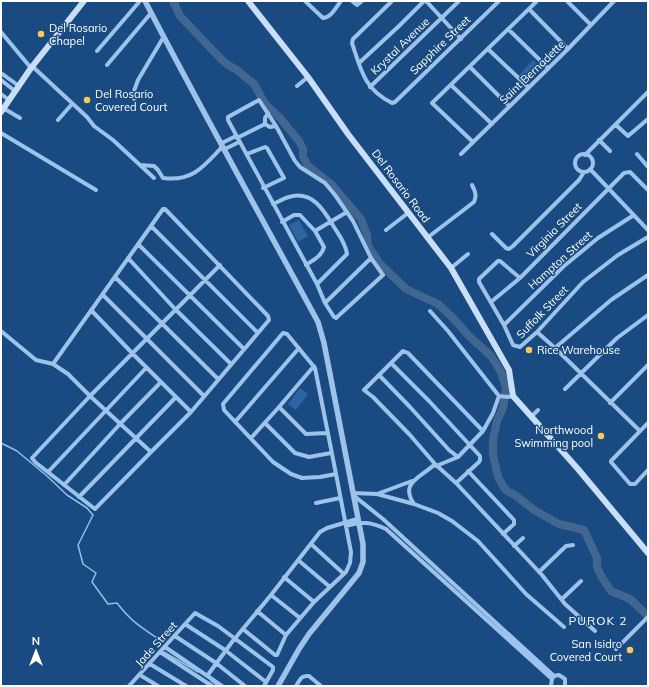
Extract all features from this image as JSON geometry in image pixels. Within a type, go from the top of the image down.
[{"type":"main road","name":"Del Rosario Road","points":[[248,1],[308,77],[408,213],[451,268],[509,370],[511,396]]},
{"type":"main road","points":[[2,110],[81,2]]},
{"type":"main road","points":[[511,396],[578,469],[648,554]]},
{"type":"street","points":[[97,51],[140,1]]},
{"type":"street","points":[[145,1],[163,38],[318,322],[324,343],[358,521],[364,544],[363,562],[359,573],[309,634],[299,648],[278,686]]},
{"type":"street","points":[[305,1],[323,18],[326,18],[341,1]]},
{"type":"street","points":[[352,1],[356,5],[359,5],[362,1]]},
{"type":"street","points":[[370,87],[365,80],[352,43],[353,39],[392,1]]},
{"type":"street","points":[[359,63],[425,1],[461,39]]},
{"type":"street","name":"Krystal Avenue","points":[[370,87],[459,1]]},
{"type":"street","name":"Sapphire Street","points":[[370,87],[389,102],[395,102],[461,39],[498,1]]},
{"type":"street","points":[[473,142],[433,104],[433,101],[537,1]]},
{"type":"street","points":[[567,1],[591,25]]},
{"type":"street","name":"Saint Bernadette","points":[[461,154],[568,49],[614,1]]},
{"type":"street","points":[[528,9],[568,49]]},
{"type":"street","points":[[107,65],[151,13]]},
{"type":"street","points":[[508,29],[548,68]]},
{"type":"street","points":[[1,32],[32,67],[87,117],[94,126],[113,140],[154,178]]},
{"type":"street","points":[[134,99],[134,91],[138,80],[163,38]]},
{"type":"street","points":[[488,49],[528,87]]},
{"type":"street","points":[[470,67],[509,106]]},
{"type":"street","points":[[1,73],[17,88]]},
{"type":"street","points":[[297,86],[308,77]]},
{"type":"street","points":[[1,80],[17,88]]},
{"type":"street","points":[[451,84],[492,124]]},
{"type":"street","points":[[584,172],[577,168],[575,163],[577,158],[585,155],[648,92]]},
{"type":"street","points":[[1,94],[9,100]]},
{"type":"street","points":[[259,100],[268,113],[294,161],[300,167],[325,183],[347,212],[371,258],[382,275],[338,317],[334,317],[325,303],[228,120],[228,117],[259,100]]},
{"type":"street","points":[[58,120],[72,104]]},
{"type":"street","points":[[2,110],[20,118]]},
{"type":"street","points":[[266,124],[265,118],[268,113]]},
{"type":"street","points":[[616,125],[628,136],[648,119]]},
{"type":"street","points":[[138,164],[154,166],[162,178],[192,175],[223,146],[266,124]]},
{"type":"street","points":[[266,124],[270,127],[276,126]]},
{"type":"street","points":[[1,133],[96,190]]},
{"type":"street","points":[[599,140],[610,151]]},
{"type":"street","points":[[247,154],[265,147],[267,148],[284,178],[263,188]]},
{"type":"street","points":[[636,154],[648,167]]},
{"type":"street","points":[[492,234],[506,248],[509,249],[513,246],[579,180],[584,172],[590,169],[592,159],[585,155]]},
{"type":"street","points":[[590,169],[648,230]]},
{"type":"street","name":"Virginia Street","points":[[490,302],[520,278],[624,174],[630,172],[648,190]]},
{"type":"street","points":[[427,238],[474,202],[476,198],[472,185]]},
{"type":"street","points":[[273,204],[298,195],[315,201],[320,205],[347,249],[347,254],[316,284]]},
{"type":"street","points":[[53,364],[163,209],[165,209],[220,265],[268,316],[269,320],[191,412],[97,509],[93,509],[32,458],[161,323],[220,265]]},
{"type":"street","points":[[315,231],[347,212]]},
{"type":"street","points":[[386,230],[408,213]]},
{"type":"street","points":[[282,222],[294,215],[300,215],[315,231],[324,247],[320,255],[306,265]]},
{"type":"street","name":"Hampton Street","points":[[504,325],[564,266],[598,238],[634,215]]},
{"type":"street","points":[[151,226],[258,333]]},
{"type":"street","name":"Suffolk Street","points":[[520,278],[503,263],[498,261],[479,279],[479,282],[504,325],[513,345],[518,348],[537,332],[583,282],[618,255],[648,237]]},
{"type":"street","points":[[138,244],[244,349]]},
{"type":"street","points":[[451,268],[468,254]]},
{"type":"street","points":[[128,258],[231,364]]},
{"type":"street","points":[[325,303],[371,258]]},
{"type":"street","points":[[555,348],[611,300],[648,275]]},
{"type":"street","points":[[115,277],[218,379]]},
{"type":"street","points":[[102,294],[204,396]]},
{"type":"street","points":[[91,310],[146,368],[191,412]]},
{"type":"street","points":[[430,311],[500,396]]},
{"type":"street","points":[[565,389],[617,338],[648,314]]},
{"type":"street","points":[[1,331],[36,360],[53,364],[68,374],[151,452]]},
{"type":"street","points":[[537,332],[640,431]]},
{"type":"street","points":[[243,629],[275,655],[277,655],[286,635],[314,602],[344,574],[350,563],[351,552],[336,474],[314,366],[287,334],[282,333],[223,404],[224,410],[273,462],[291,474],[302,478],[336,474]]},
{"type":"street","points":[[235,422],[298,348]]},
{"type":"street","points":[[483,431],[406,351],[401,352],[364,390],[410,434],[435,465],[456,483],[539,572],[565,604],[596,631]]},
{"type":"street","points":[[391,363],[480,456],[480,460],[456,483]]},
{"type":"street","points":[[610,403],[648,365]]},
{"type":"street","points":[[251,438],[314,366]]},
{"type":"street","points":[[48,472],[146,368]]},
{"type":"street","points":[[379,375],[419,416],[449,450],[458,456]]},
{"type":"street","points":[[64,485],[161,382]]},
{"type":"street","points":[[377,494],[412,481],[435,465],[458,456],[483,431],[494,413],[500,396]]},
{"type":"street","points":[[500,396],[511,396]]},
{"type":"street","points":[[79,497],[176,398]]},
{"type":"street","points":[[279,407],[306,434],[327,433]]},
{"type":"street","points":[[531,417],[538,410]]},
{"type":"street","points":[[265,423],[295,453],[309,457],[331,453]]},
{"type":"street","points":[[648,423],[611,461],[630,484],[633,484],[648,470]]},
{"type":"street","points":[[468,471],[514,520],[514,524],[503,534]]},
{"type":"street","points":[[412,481],[408,490],[414,504]]},
{"type":"street","points":[[353,494],[377,494],[438,512],[478,541],[526,594],[564,627]]},
{"type":"street","points":[[353,494],[383,519],[552,681]]},
{"type":"street","points":[[316,503],[340,498]]},
{"type":"street","points":[[204,680],[225,650],[271,595],[320,532],[324,529],[358,521],[368,522],[386,529],[552,681]]},
{"type":"street","points":[[514,546],[523,538]]},
{"type":"street","points":[[311,544],[344,574]]},
{"type":"street","points":[[539,572],[566,546],[574,545]]},
{"type":"street","points":[[298,560],[330,587]]},
{"type":"street","points":[[284,577],[314,602]]},
{"type":"street","points":[[562,599],[581,581]]},
{"type":"street","points":[[271,595],[300,618]]},
{"type":"street","points":[[257,612],[286,635]]},
{"type":"street","name":"Jade Street","points":[[129,686],[195,613],[236,637]]},
{"type":"street","points":[[616,649],[647,618]]},
{"type":"street","points":[[185,624],[225,650],[265,684],[273,669],[236,637]]},
{"type":"street","points":[[175,636],[216,663],[245,686]]},
{"type":"street","points":[[165,647],[222,686]]},
{"type":"street","points":[[160,652],[212,686]]},
{"type":"street","points":[[150,664],[186,686]]},
{"type":"street","points":[[140,675],[158,686]]},
{"type":"street","points":[[546,686],[559,675],[564,677],[566,681],[565,686]]},
{"type":"street","points":[[296,686],[301,678],[309,676],[321,686]]},
{"type":"shaded area","points":[[533,60],[541,68],[528,83],[519,75]]},
{"type":"shaded area","points":[[299,220],[308,236],[298,242],[289,225]]},
{"type":"shaded area","points":[[300,388],[308,394],[296,410],[288,404]]},
{"type":"waterway","points":[[173,1],[180,16],[220,58],[254,84],[265,104],[280,118],[299,141],[303,149],[303,157],[308,166],[332,185],[361,219],[367,235],[368,246],[380,264],[406,289],[438,304],[491,356],[501,372],[506,388],[503,408],[497,421],[493,440],[493,455],[498,477],[503,486],[507,491],[515,495],[534,510],[559,524],[584,530],[597,558],[597,567],[611,591],[630,599],[648,616]]},
{"type":"waterway","points":[[1,443],[17,451],[67,495],[87,508],[93,515],[78,545],[83,564],[96,573],[92,582],[108,604],[117,603],[135,622],[157,638]]},
{"type":"waterway","points":[[164,652],[198,672]]},
{"type":"waterway","points":[[211,681],[218,686]]},
{"type":"place","name":"Del Rosario Chapel","points":[[41,34]]},
{"type":"place","name":"Del Rosario Covered Court","points":[[87,100]]},
{"type":"place","name":"Rice Warehouse","points":[[529,350]]},
{"type":"place","name":"Northwood Swimming pool","points":[[601,436]]},
{"type":"place","name":"San Isidro Covered Court","points":[[630,650]]},
{"type":"district","name":"PUROK 2","points":[[598,620]]}]
